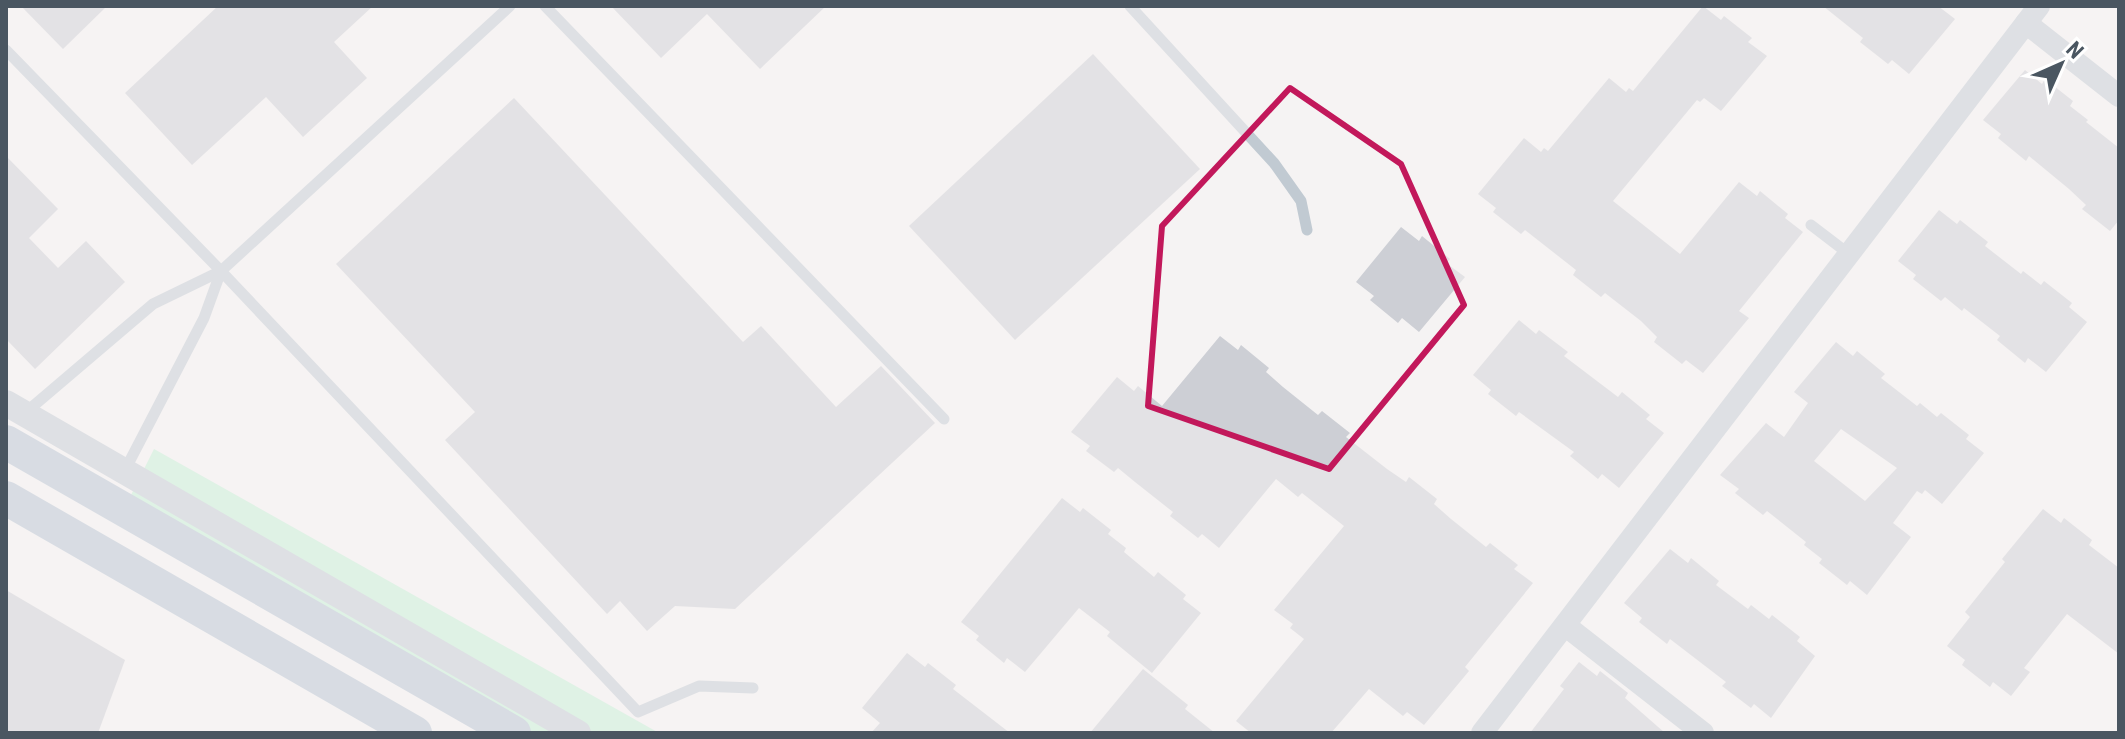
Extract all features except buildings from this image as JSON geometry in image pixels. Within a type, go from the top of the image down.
[{"type":"main road","points":[[6,442],[514,733]]},
{"type":"main road","points":[[6,498],[415,733]]},
{"type":"street","points":[[1482,733],[2032,14],[2119,96]]},
{"type":"street","points":[[15,408],[578,733]]},
{"type":"street","points":[[1566,626],[1703,733]]},
{"type":"lane","points":[[15,408],[143,311],[221,271],[510,6]]},
{"type":"lane","points":[[545,6],[944,419]]},
{"type":"lane","points":[[1130,6],[1274,163],[1301,201],[1307,230]]},
{"type":"lane","points":[[6,50],[221,271],[638,712],[699,686],[753,688]]},
{"type":"lane","points":[[1811,225],[1849,254]]},
{"type":"lane","points":[[125,470],[204,318],[221,271]]},
{"type":"highlighted area","points":[[1290,88],[1401,164],[1464,305],[1329,469],[1148,406],[1162,226]]},
{"type":"green space","points":[[154,449],[659,733],[522,733],[124,509]]}]
